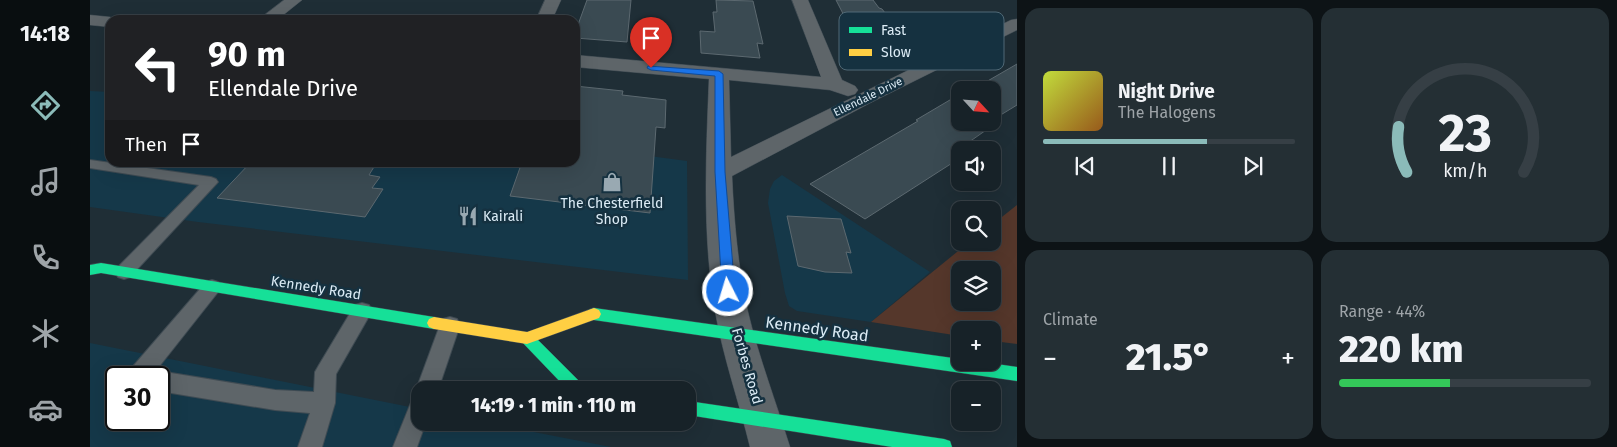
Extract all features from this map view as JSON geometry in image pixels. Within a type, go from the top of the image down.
[{"type":"main road","name":"Kennedy Road","points":[[90,255],[96,269],[526,338],[591,314],[737,333],[1017,374]]},
{"type":"main road","points":[[526,338],[569,381]]},
{"type":"main road","points":[[696,411],[766,433],[944,447]]},
{"type":"street","points":[[273,15],[294,0]]},
{"type":"street","points":[[546,15],[553,0]]},
{"type":"street","points":[[800,0],[834,84],[865,98]]},
{"type":"street","points":[[90,20],[105,22]]},
{"type":"street","name":"Ellendale Drive","points":[[1004,30],[1017,24]]},
{"type":"street","name":"Ellendale Drive","points":[[580,61],[834,84]]},
{"type":"street","name":"Ellendale Drive","points":[[720,172],[923,70]]},
{"type":"street","name":"Forbes Road","points":[[719,74],[720,172],[728,291],[737,333],[766,433]]},
{"type":"lane","points":[[90,164],[105,166]]},
{"type":"lane","points":[[110,167],[211,182],[124,272]]},
{"type":"lane","points":[[147,366],[212,287]]},
{"type":"lane","points":[[310,447],[324,403],[326,372],[362,311]]},
{"type":"lane","points":[[430,381],[450,325]]},
{"type":"lane","points":[[170,383],[275,400],[324,403]]},
{"type":"lane","points":[[405,447],[411,431]]},
{"type":"shaded area","points":[[90,91],[105,92],[105,167],[580,167],[580,147],[687,161],[688,280],[198,222],[90,207]]},
{"type":"shaded area","points":[[782,175],[930,272],[871,322],[797,311],[789,306],[768,203],[770,189],[774,181]]},
{"type":"shaded area","points":[[1017,205],[1017,344],[1001,342],[1001,321],[951,321],[951,335],[871,322],[958,251],[1001,251],[1001,218]]},
{"type":"shaded area","points":[[90,343],[411,407],[411,431],[529,431],[611,447],[90,447]]},
{"type":"building","points":[[587,0],[631,0],[627,42],[580,38],[580,19]]},
{"type":"building","points":[[716,0],[753,1],[763,44],[757,43],[760,58],[701,53],[700,31],[715,32],[713,12],[717,12]]},
{"type":"building","points":[[836,0],[873,0],[884,12],[842,12]]},
{"type":"building","points":[[1017,64],[1017,105],[1001,115],[1001,81],[988,81]]},
{"type":"building","points":[[580,87],[623,91],[622,95],[666,100],[665,128],[656,127],[650,213],[510,196],[520,167],[580,167]]},
{"type":"building","points":[[951,99],[951,131],[985,131],[971,141],[951,141],[951,164],[865,219],[810,184],[918,121],[916,120]]},
{"type":"building","points":[[246,167],[374,167],[369,175],[380,177],[372,188],[383,189],[365,217],[217,198]]},
{"type":"building","points":[[787,216],[841,219],[851,253],[846,252],[852,273],[825,272],[798,266]]},
{"type":"traffic: fast","points":[[90,270],[101,268],[434,323]]},
{"type":"traffic: fast","points":[[594,314],[1017,374]]},
{"type":"traffic: fast","points":[[527,338],[569,381]]},
{"type":"traffic: fast","points":[[696,409],[944,447]]},
{"type":"traffic: slow","points":[[434,323],[527,338],[594,314]]},
{"type":"place","name":"The Chesterfield Shop","points":[[612,182]]},
{"type":"place","name":"Kairali","points":[[468,216]]},
{"type":"route","points":[[651,68],[719,74],[720,172],[728,291]]}]
